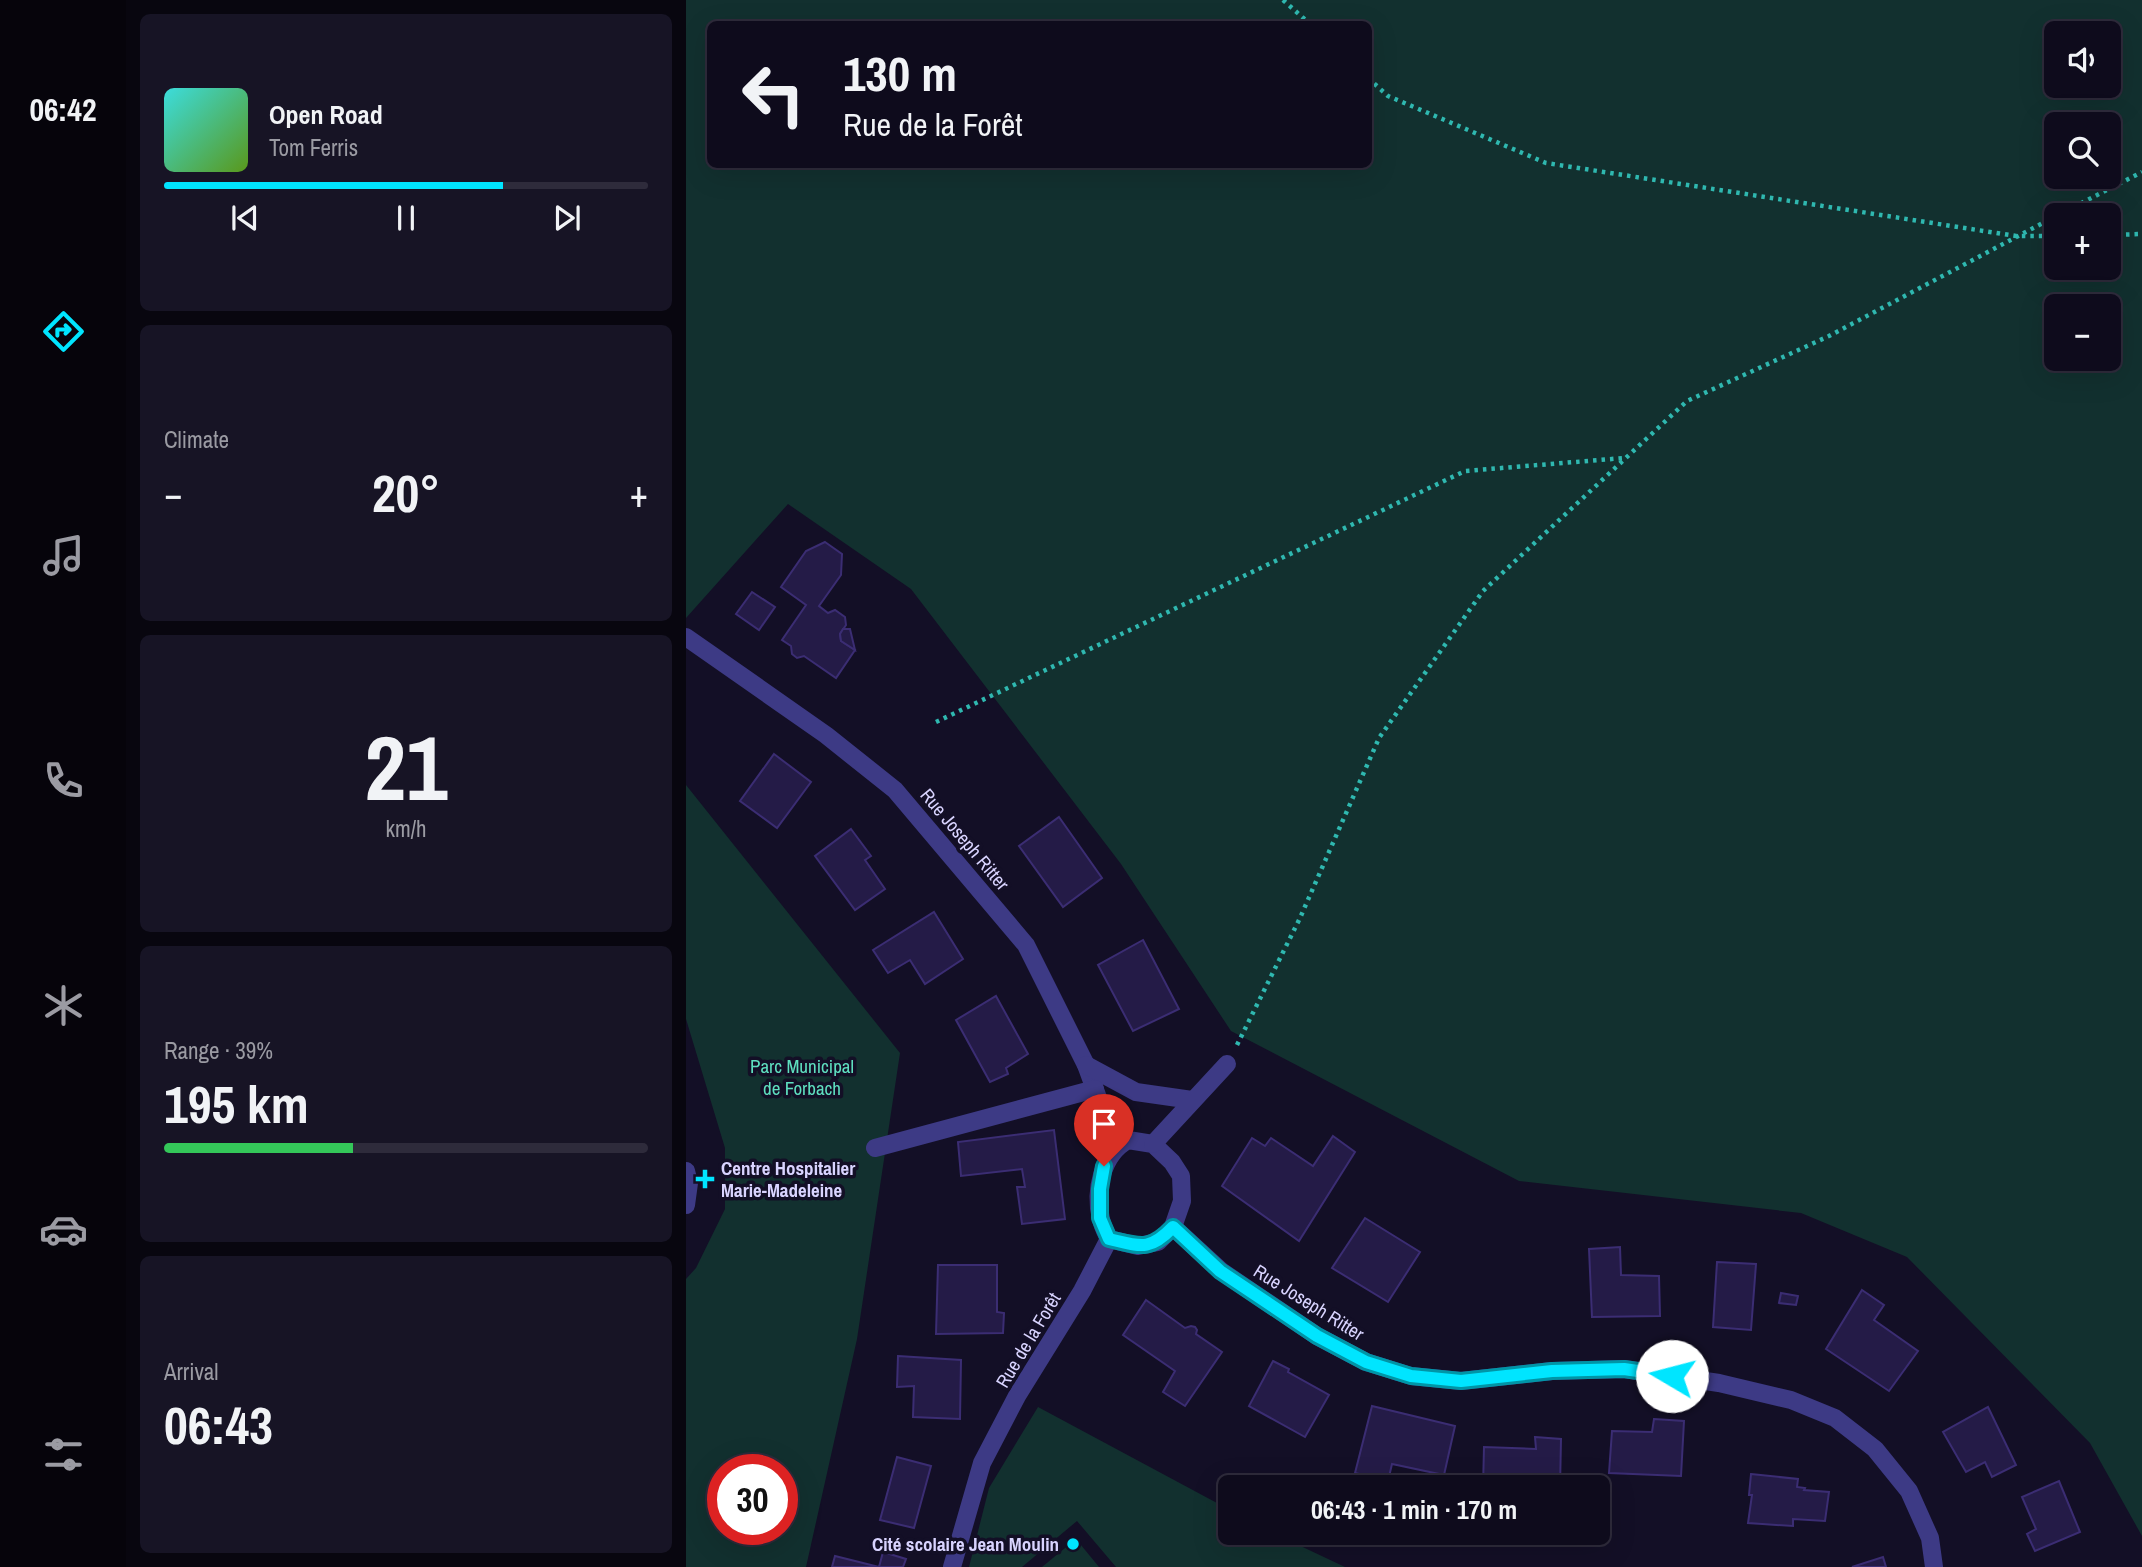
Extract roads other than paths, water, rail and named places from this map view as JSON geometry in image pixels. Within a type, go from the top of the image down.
[{"type":"street","name":"Rue Joseph Ritter","points":[[686,637],[825,736],[895,790],[1026,945],[1086,1065],[1116,1147]]},
{"type":"street","points":[[1153,1144],[1227,1064]]},
{"type":"street","points":[[1086,1065],[1136,1092],[1192,1100]]},
{"type":"street","points":[[875,1147],[1095,1089]]},
{"type":"street","points":[[1128,1140],[1153,1144],[1172,1162],[1181,1176],[1182,1201],[1173,1227],[1158,1242],[1138,1246],[1109,1239],[1100,1218],[1100,1189],[1104,1166],[1116,1147],[1128,1140]]},
{"type":"street","points":[[686,1171],[689,1183],[686,1205]]},
{"type":"street","name":"Rue Joseph Ritter","points":[[1173,1227],[1220,1271],[1317,1336],[1366,1362],[1411,1376],[1461,1381],[1552,1371],[1624,1369],[1719,1383],[1791,1400],[1835,1418],[1875,1449],[1909,1491],[1930,1538],[1934,1567]]},
{"type":"street","name":"Rue de la Forêt","points":[[952,1567],[982,1463],[1017,1396],[1082,1291],[1109,1239]]},
{"type":"place","name":"Centre Hospitalier Marie-Madeleine","points":[[705,1179]]},
{"type":"place","name":"Cité scolaire Jean Moulin","points":[[1073,1544]]},
{"type":"park label","name":"Parc Municipal de Forbach","points":[[802,1077]]}]
